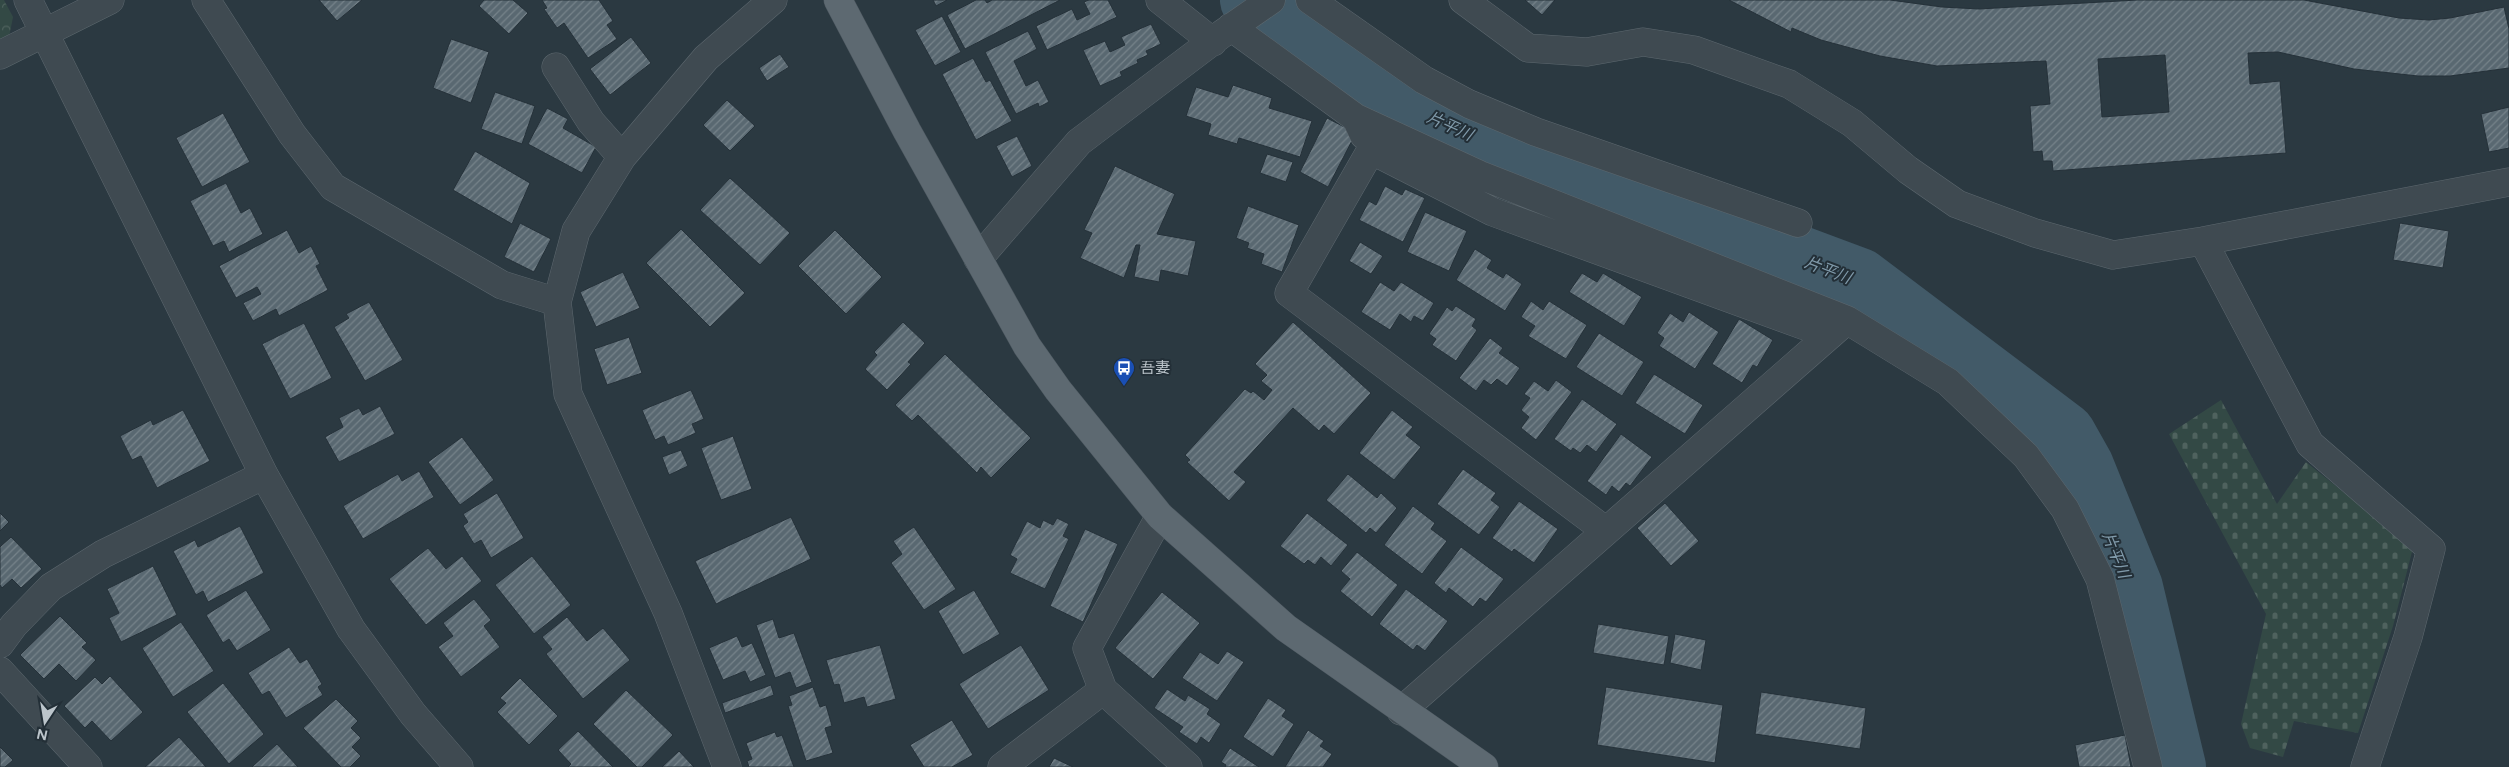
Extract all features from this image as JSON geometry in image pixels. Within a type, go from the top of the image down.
[{"type":"main road","points":[[838,0],[1027,346],[1058,390],[1160,516],[1286,628],[1401,711],[1484,767]]},
{"type":"street","points":[[28,0],[264,475],[351,629],[414,714],[459,767]]},
{"type":"street","points":[[0,55],[110,0]]},
{"type":"street","points":[[206,0],[292,134],[333,187],[502,285],[557,302]]},
{"type":"street","points":[[727,767],[668,613],[568,394],[557,302],[576,230],[622,157],[706,58],[773,0]]},
{"type":"street","points":[[1160,0],[1222,35],[1356,118],[1480,175],[1838,328],[1948,382],[2026,456],[2065,509],[2100,579],[2148,767]]},
{"type":"street","points":[[1310,0],[1424,80],[1469,104],[1536,132],[1798,223]]},
{"type":"street","points":[[1463,0],[1528,48],[1588,52],[1643,42],[1694,50],[1788,84],[1852,123],[1908,170],[1957,204],[2035,233],[2113,255],[2203,241],[2509,182]]},
{"type":"street","points":[[978,259],[1079,142],[1263,6]]},
{"type":"street","points":[[556,66],[591,122],[622,157]]},
{"type":"street","points":[[1356,118],[1371,150],[1493,212],[1838,328]]},
{"type":"street","points":[[1371,150],[1289,294],[1606,531]]},
{"type":"street","points":[[2203,241],[2310,444],[2431,549],[2408,637],[2365,767]]},
{"type":"street","points":[[1401,711],[1838,328]]},
{"type":"street","points":[[5,626],[51,587],[103,554],[264,475]]},
{"type":"street","points":[[1160,516],[1087,648],[1103,690],[1176,763]]},
{"type":"street","points":[[0,671],[88,767]]},
{"type":"street","points":[[1002,767],[1103,690]]},
{"type":"green space","points":[[0,0],[4,0],[13,17],[8,42],[0,46]]},
{"type":"green space","points":[[2221,400],[2277,504],[2306,462],[2413,548],[2393,626],[2358,733],[2294,721],[2283,757],[2250,748],[2241,724],[2266,614],[2169,434]]},
{"type":"building","points":[[319,0],[362,0],[337,21]]},
{"type":"building","points":[[484,0],[513,0],[528,13],[509,34],[479,6]]},
{"type":"building","points":[[542,0],[599,0],[613,21],[607,25],[617,39],[588,58],[564,23],[557,28],[544,9],[547,8]]},
{"type":"building","points":[[933,0],[947,0],[936,6]]},
{"type":"building","points":[[976,0],[985,0],[987,3],[992,0],[1060,0],[965,49],[947,15]]},
{"type":"building","points":[[1089,0],[1108,0],[1117,17],[1047,50],[1036,26],[1072,9],[1077,20],[1090,14],[1084,2]]},
{"type":"building","points":[[1525,0],[1555,0],[1542,15]]},
{"type":"building","points":[[1729,0],[1890,0],[1942,7],[1979,9],[2137,0],[2304,0],[2399,18],[2429,20],[2450,18],[2504,7],[2509,29],[2509,68],[2450,76],[2418,76],[2354,69],[2278,52],[2248,53],[2250,84],[2280,81],[2286,153],[2053,171],[2052,161],[2043,161],[2042,151],[2033,152],[2030,106],[2050,104],[2046,61],[1937,66],[1880,56],[1821,40],[1792,28],[1791,32]],"holes":[[[2165,55],[2169,112],[2102,117],[2098,59]]]},
{"type":"building","points":[[942,16],[961,52],[935,66],[915,30]]},
{"type":"building","points":[[1151,24],[1161,44],[1146,51],[1148,55],[1137,60],[1138,63],[1120,72],[1122,76],[1100,86],[1083,50],[1105,41],[1110,52],[1125,45],[1121,37]]},
{"type":"building","points":[[1028,31],[1037,49],[1014,61],[1026,86],[1038,80],[1049,102],[1039,107],[1038,103],[1016,114],[985,52]]},
{"type":"building","points":[[631,37],[651,63],[610,95],[590,69]]},
{"type":"building","points":[[451,39],[489,52],[471,103],[433,88]]},
{"type":"building","points":[[780,54],[789,67],[767,81],[759,68]]},
{"type":"building","points":[[973,58],[986,82],[990,80],[1012,121],[976,140],[942,74]]},
{"type":"building","points":[[1233,85],[1272,98],[1269,108],[1312,121],[1300,157],[1239,138],[1237,144],[1208,135],[1211,124],[1186,116],[1196,87],[1228,97]]},
{"type":"building","points":[[495,92],[535,106],[522,144],[481,129]]},
{"type":"building","points":[[727,100],[755,126],[730,151],[703,125]]},
{"type":"building","points":[[2509,107],[2509,148],[2489,152],[2481,114]]},
{"type":"building","points":[[547,108],[568,119],[563,128],[596,147],[582,173],[528,144]]},
{"type":"building","points":[[223,113],[250,162],[202,187],[176,138]]},
{"type":"building","points":[[1327,118],[1356,133],[1328,187],[1300,172]]},
{"type":"building","points":[[1017,136],[1032,166],[1012,177],[996,146]]},
{"type":"building","points":[[475,151],[530,183],[512,224],[453,190]]},
{"type":"building","points":[[1267,154],[1293,162],[1286,182],[1260,173]]},
{"type":"building","points":[[1115,166],[1175,194],[1157,234],[1196,241],[1188,276],[1161,270],[1159,282],[1134,277],[1140,245],[1136,245],[1124,278],[1080,258],[1092,233],[1084,230]]},
{"type":"building","points":[[730,178],[790,233],[760,265],[700,210]]},
{"type":"building","points":[[226,183],[241,213],[250,208],[263,234],[229,252],[224,241],[213,246],[190,201]]},
{"type":"building","points":[[1385,186],[1402,195],[1405,189],[1425,198],[1403,242],[1359,220],[1369,201],[1376,205]]},
{"type":"building","points":[[1248,206],[1299,225],[1282,272],[1261,264],[1264,254],[1247,248],[1249,243],[1236,238]]},
{"type":"building","points":[[1425,212],[1467,231],[1449,271],[1407,252]]},
{"type":"building","points":[[520,223],[551,239],[534,272],[504,257]]},
{"type":"building","points":[[2400,223],[2449,231],[2443,268],[2393,260]]},
{"type":"building","points":[[681,229],[745,293],[710,327],[646,263]]},
{"type":"building","points":[[287,230],[299,253],[311,246],[320,264],[316,266],[328,290],[279,316],[276,309],[253,321],[243,303],[261,294],[257,287],[236,298],[219,266]]},
{"type":"building","points":[[835,230],[882,277],[846,314],[798,266]]},
{"type":"building","points":[[1360,242],[1383,256],[1371,274],[1349,261]]},
{"type":"building","points":[[1475,249],[1492,260],[1487,268],[1503,278],[1506,273],[1522,284],[1505,311],[1456,280]]},
{"type":"building","points":[[623,272],[640,308],[596,327],[580,292]]},
{"type":"building","points":[[1582,273],[1597,282],[1603,273],[1642,297],[1624,326],[1569,292]]},
{"type":"building","points":[[1380,282],[1394,291],[1401,282],[1434,303],[1423,321],[1414,316],[1411,322],[1400,314],[1390,330],[1361,312]]},
{"type":"building","points":[[1531,301],[1543,310],[1549,301],[1587,325],[1566,359],[1528,336],[1535,326],[1521,317]]},
{"type":"building","points":[[369,302],[403,360],[365,381],[334,327],[349,318],[346,314]]},
{"type":"building","points":[[1456,306],[1476,319],[1472,326],[1477,330],[1456,361],[1432,345],[1436,339],[1429,334],[1447,307],[1452,311]]},
{"type":"building","points":[[1689,312],[1719,332],[1695,369],[1659,346],[1664,338],[1657,333],[1670,313],[1683,322]]},
{"type":"building","points":[[1739,319],[1773,340],[1757,367],[1753,365],[1742,383],[1712,364]]},
{"type":"building","points":[[903,322],[925,343],[908,362],[911,364],[887,390],[865,369],[877,355],[874,352]]},
{"type":"building","points":[[1293,322],[1371,393],[1334,434],[1324,425],[1319,431],[1293,408],[1234,472],[1246,482],[1229,501],[1187,462],[1190,460],[1185,455],[1245,389],[1251,393],[1253,391],[1264,400],[1272,390],[1261,381],[1267,375],[1255,364]]},
{"type":"building","points":[[304,323],[332,378],[290,399],[262,344]]},
{"type":"building","points":[[1599,333],[1644,362],[1622,396],[1576,367]]},
{"type":"building","points":[[629,337],[642,373],[607,385],[594,349]]},
{"type":"building","points":[[1490,338],[1503,348],[1499,353],[1520,368],[1507,386],[1497,379],[1491,385],[1484,380],[1476,391],[1459,378]]},
{"type":"building","points":[[945,354],[1031,438],[991,478],[981,467],[977,473],[918,415],[912,421],[895,405]]},
{"type":"building","points":[[1654,374],[1703,405],[1685,434],[1635,403]]},
{"type":"building","points":[[1556,380],[1572,392],[1536,440],[1521,428],[1529,417],[1521,410],[1530,398],[1524,394],[1534,381],[1548,391]]},
{"type":"building","points":[[691,390],[704,419],[692,424],[696,433],[668,445],[664,436],[655,440],[642,410]]},
{"type":"building","points":[[1582,399],[1617,424],[1596,452],[1587,445],[1580,453],[1573,448],[1571,451],[1554,439]]},
{"type":"building","points":[[380,406],[395,434],[339,462],[325,437],[343,427],[339,418],[359,408],[363,415]]},
{"type":"building","points":[[183,410],[210,461],[157,488],[141,456],[132,460],[120,436],[151,420],[153,425]]},
{"type":"building","points":[[1392,410],[1413,427],[1406,435],[1421,447],[1394,480],[1359,453]]},
{"type":"building","points":[[1621,434],[1652,457],[1630,486],[1626,483],[1619,492],[1612,486],[1606,495],[1587,481]]},
{"type":"building","points":[[733,436],[752,489],[721,500],[701,448]]},
{"type":"building","points":[[462,437],[494,480],[460,505],[428,462]]},
{"type":"building","points":[[681,450],[688,466],[669,475],[662,457]]},
{"type":"building","points":[[1463,469],[1496,493],[1491,500],[1500,507],[1479,535],[1437,504]]},
{"type":"building","points":[[419,471],[434,497],[363,539],[343,506],[398,474],[402,481]]},
{"type":"building","points":[[1348,474],[1377,498],[1381,493],[1397,508],[1376,533],[1370,528],[1366,533],[1326,500]]},
{"type":"building","points":[[497,493],[524,538],[491,558],[481,540],[474,544],[463,526],[468,522],[463,514]]},
{"type":"building","points":[[1519,501],[1558,529],[1534,563],[1514,549],[1512,552],[1492,538]]},
{"type":"building","points":[[1665,503],[1699,541],[1671,566],[1637,528]]},
{"type":"building","points":[[1413,506],[1435,523],[1431,529],[1447,541],[1422,574],[1384,545]]},
{"type":"building","points":[[0,513],[9,522],[0,531]]},
{"type":"building","points":[[1307,513],[1348,545],[1331,566],[1321,557],[1315,565],[1308,560],[1304,564],[1280,546]]},
{"type":"building","points":[[791,517],[811,559],[716,604],[695,561]]},
{"type":"building","points":[[1057,518],[1069,524],[1063,536],[1069,539],[1045,589],[1010,573],[1017,559],[1010,555],[1027,521],[1040,528],[1043,520],[1053,525]]},
{"type":"building","points":[[240,526],[264,573],[208,602],[203,591],[196,595],[173,551],[195,540],[198,547]]},
{"type":"building","points":[[914,527],[956,589],[924,610],[891,563],[902,554],[893,541]]},
{"type":"building","points":[[1085,529],[1118,544],[1083,622],[1050,606]]},
{"type":"building","points":[[11,537],[42,569],[21,588],[12,579],[2,588],[0,585],[0,547]]},
{"type":"building","points":[[1461,547],[1504,579],[1486,602],[1480,598],[1473,607],[1449,588],[1446,593],[1434,583]]},
{"type":"building","points":[[428,548],[446,569],[462,556],[482,581],[426,625],[389,579]]},
{"type":"building","points":[[1357,552],[1398,585],[1372,617],[1340,591],[1350,579],[1341,571]]},
{"type":"building","points":[[532,556],[571,605],[534,634],[495,585]]},
{"type":"building","points":[[153,566],[177,615],[121,642],[109,618],[119,613],[107,589]]},
{"type":"building","points":[[1406,589],[1448,621],[1425,651],[1417,645],[1413,650],[1379,624]]},
{"type":"building","points":[[246,590],[271,630],[237,651],[229,639],[223,643],[206,615]]},
{"type":"building","points":[[974,590],[1000,634],[963,655],[938,611]]},
{"type":"building","points":[[1162,592],[1200,623],[1153,679],[1115,648]]},
{"type":"building","points":[[474,599],[491,620],[484,626],[500,647],[461,677],[438,647],[453,636],[443,623]]},
{"type":"building","points":[[60,616],[87,643],[82,647],[96,660],[76,681],[59,664],[44,679],[20,655]]},
{"type":"building","points":[[567,617],[587,641],[603,628],[630,660],[583,699],[546,654],[552,649],[542,637]]},
{"type":"building","points":[[773,619],[779,638],[794,633],[812,682],[796,688],[790,672],[775,678],[756,625]]},
{"type":"building","points":[[181,622],[214,671],[173,697],[142,648]]},
{"type":"building","points":[[1598,624],[1669,636],[1664,665],[1593,653]]},
{"type":"building","points":[[1675,634],[1706,640],[1701,670],[1670,663]]},
{"type":"building","points":[[737,636],[742,647],[752,643],[766,675],[750,682],[745,671],[723,680],[709,648]]},
{"type":"building","points":[[880,645],[896,699],[867,707],[864,697],[844,703],[839,684],[834,685],[826,660]]},
{"type":"building","points":[[1021,645],[1049,690],[988,729],[959,684]]},
{"type":"building","points":[[289,647],[300,663],[307,659],[322,684],[318,687],[323,695],[286,718],[269,691],[262,695],[248,673]]},
{"type":"building","points":[[1227,651],[1244,662],[1217,701],[1182,678],[1200,652],[1218,664]]},
{"type":"building","points":[[110,676],[143,712],[111,741],[92,721],[85,728],[64,706],[95,677],[102,684]]},
{"type":"building","points":[[520,678],[558,716],[529,745],[497,712],[506,703],[500,698]]},
{"type":"building","points":[[223,683],[264,734],[229,764],[187,712]]},
{"type":"building","points":[[771,685],[774,695],[725,713],[722,703]]},
{"type":"building","points":[[813,687],[820,707],[826,705],[832,726],[825,728],[833,753],[806,761],[788,706],[792,705],[789,696]]},
{"type":"building","points":[[1606,687],[1723,705],[1715,763],[1597,745]]},
{"type":"building","points":[[1167,689],[1185,701],[1188,695],[1210,709],[1207,714],[1221,724],[1209,743],[1201,737],[1197,744],[1179,732],[1183,727],[1154,708]]},
{"type":"building","points":[[626,690],[673,735],[642,767],[637,767],[593,724]]},
{"type":"building","points":[[1761,692],[1866,708],[1860,749],[1755,734]]},
{"type":"building","points":[[1268,698],[1286,710],[1282,716],[1294,724],[1273,757],[1243,737]]},
{"type":"building","points":[[336,699],[358,721],[351,728],[361,738],[352,747],[361,756],[350,767],[341,767],[303,728]]},
{"type":"building","points":[[952,720],[973,755],[952,767],[924,767],[910,745]]},
{"type":"building","points":[[1308,730],[1324,741],[1320,746],[1332,754],[1323,767],[1285,767]]},
{"type":"building","points":[[578,731],[613,767],[568,767],[571,764],[558,750]]},
{"type":"building","points":[[775,732],[777,737],[782,735],[794,767],[749,767],[747,761],[752,759],[746,743]]},
{"type":"building","points":[[2125,735],[2131,767],[2079,767],[2075,745]]},
{"type":"building","points":[[179,737],[206,767],[145,767]]},
{"type":"building","points":[[277,744],[298,767],[252,767]]},
{"type":"building","points":[[0,747],[13,760],[5,767],[0,767]]},
{"type":"building","points":[[1230,748],[1259,767],[1225,767],[1226,765],[1221,762]]},
{"type":"building","points":[[679,751],[694,767],[662,767]]},
{"type":"building","points":[[1054,758],[1073,767],[1049,767]]},
{"type":"waterway","name":"片平川","points":[[1253,0],[1322,56],[1419,112],[1460,132],[1859,281],[2063,435],[2081,467],[2130,588],[2173,767]]},
{"type":"place","name":"吾妻","points":[[1124,387]]}]
